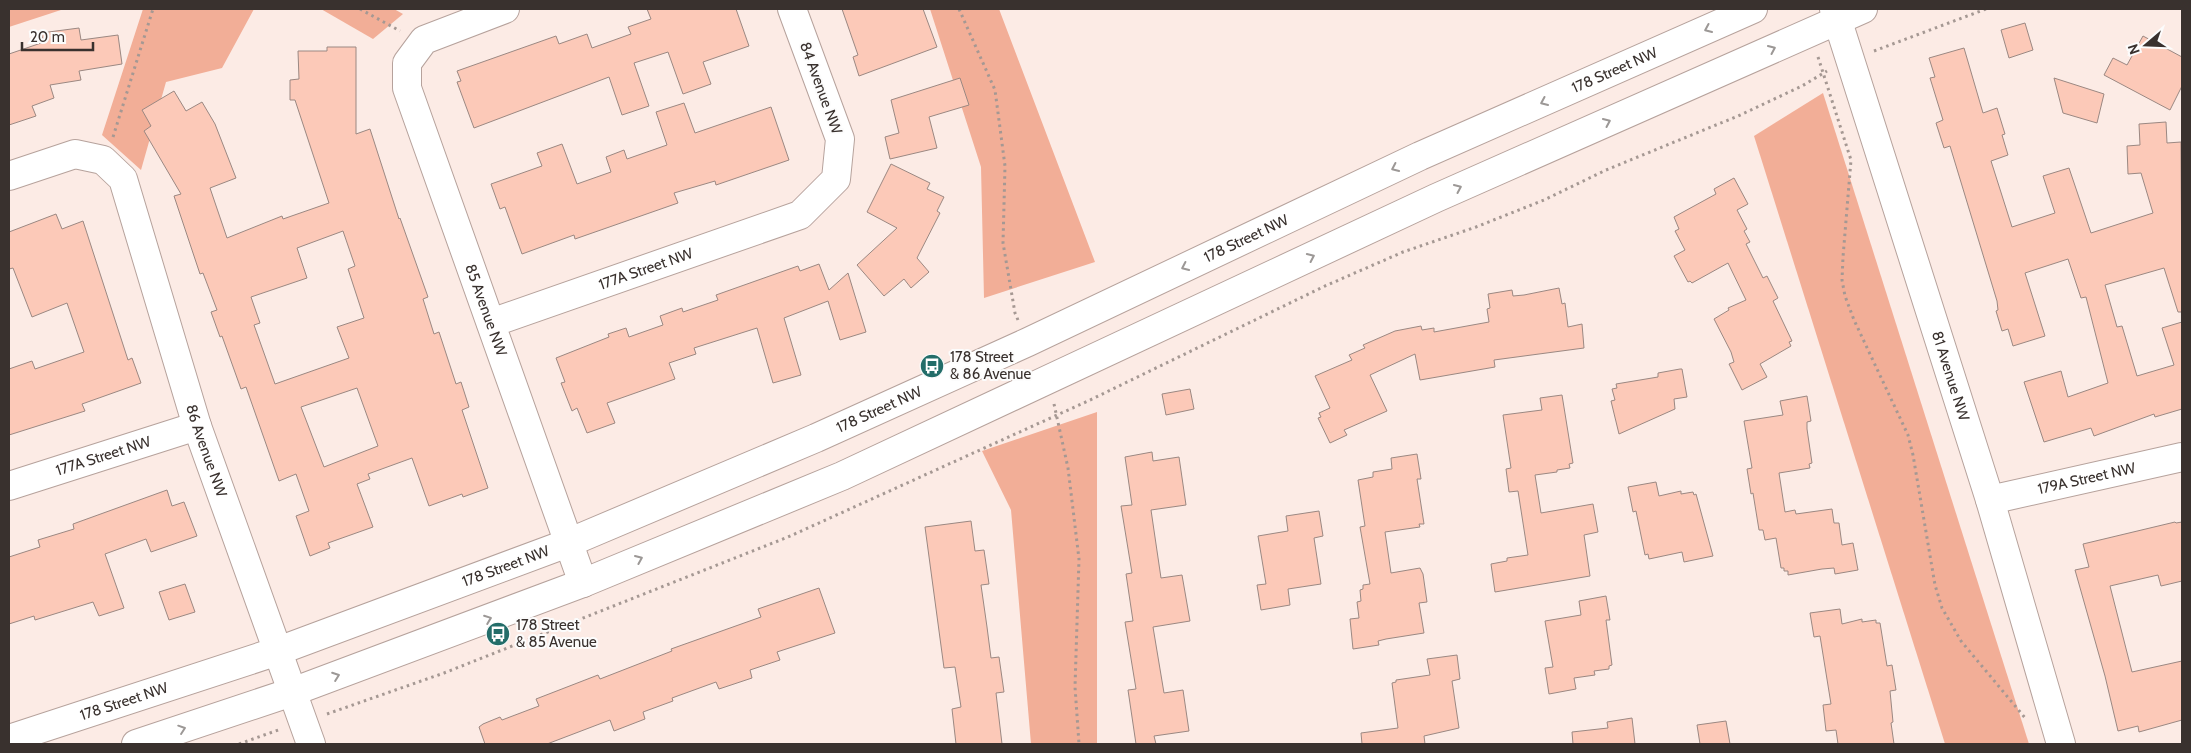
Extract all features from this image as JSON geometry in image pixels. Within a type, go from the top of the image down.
[{"type":"main road","points":[[424,40],[505,9]]},
{"type":"main road","name":"84 Avenue NW","points":[[792,9],[840,139],[836,179],[800,215]]},
{"type":"main road","name":"178 Street NW","points":[[9,739],[278,651],[568,543],[851,422],[1028,342],[1420,156],[1753,9]]},
{"type":"main road","points":[[136,744],[292,692],[583,583],[842,476],[1436,198],[1809,33],[1836,14],[1862,9]]},
{"type":"main road","name":"81 Avenue NW","points":[[1836,14],[1990,500],[2061,744]]},
{"type":"main road","name":"85 Avenue NW","points":[[424,40],[407,63],[406,88],[583,583]]},
{"type":"main road","points":[[9,176],[75,154],[103,160]]},
{"type":"main road","name":"86 Avenue NW","points":[[103,160],[123,179],[197,426],[307,733]]},
{"type":"main road","name":"177A Street NW","points":[[491,323],[800,215]]},
{"type":"main road","name":"177A Street NW","points":[[9,486],[197,426]]},
{"type":"main road","name":"179A Street NW","points":[[1990,500],[2182,457]]},
{"type":"path","points":[[103,160],[115,133],[153,9]]},
{"type":"path","points":[[360,9],[406,34],[424,40]]},
{"type":"path","points":[[239,744],[307,733],[444,673],[788,537],[1088,401],[1346,277],[1403,252],[1476,227],[1544,200],[1606,170],[1738,116],[1850,58],[1891,45],[1986,9]]},
{"type":"path","points":[[1809,33],[1824,73],[1851,160],[1842,280],[1845,296],[1908,435],[1942,608],[1961,641],[2028,722]]},
{"type":"shaded area","points":[[9,9],[64,9],[9,27]]},
{"type":"shaded area","points":[[143,9],[254,9],[222,68],[166,82],[141,170],[102,135]]},
{"type":"shaded area","points":[[321,9],[394,9],[403,14],[373,39]]},
{"type":"shaded area","points":[[930,9],[999,9],[1095,262],[984,298],[981,167]]},
{"type":"shaded area","points":[[1823,93],[2029,744],[1945,744],[1754,136]]},
{"type":"shaded area","points":[[1097,412],[1097,744],[1031,744],[1011,510],[982,451]]},
{"type":"building","points":[[647,9],[736,9],[749,46],[703,62],[711,84],[683,94],[668,52],[634,63],[649,106],[622,115],[609,77],[474,128],[457,82],[461,81],[457,71],[556,36],[559,44],[587,34],[592,48],[631,34],[628,27],[651,19]]},
{"type":"building","points":[[842,9],[923,9],[937,47],[859,76],[853,57],[858,55]]},
{"type":"building","points":[[2025,23],[2033,50],[2009,58],[2001,30]]},
{"type":"building","points":[[79,28],[81,40],[118,35],[122,64],[79,71],[81,80],[50,85],[54,98],[32,106],[36,116],[9,125],[9,54],[44,42],[41,33]]},
{"type":"building","points":[[2143,36],[2182,57],[2182,86],[2170,110],[2104,75],[2113,58],[2127,65]]},
{"type":"building","points":[[327,47],[356,47],[356,134],[370,129],[399,219],[428,297],[423,299],[434,334],[439,332],[456,384],[461,382],[469,407],[462,410],[488,488],[463,497],[462,494],[429,506],[412,458],[368,474],[370,479],[357,484],[373,527],[328,543],[330,548],[310,556],[296,516],[309,511],[296,474],[279,481],[246,387],[241,389],[222,336],[220,337],[211,312],[217,310],[203,273],[200,274],[174,196],[181,194],[144,131],[151,126],[142,110],[174,91],[186,111],[202,102],[215,124],[236,178],[210,188],[227,238],[282,216],[283,219],[329,203],[295,100],[290,100],[290,80],[299,79],[298,51],[327,51]],"holes":[[[343,231],[355,266],[348,269],[364,318],[337,327],[349,358],[275,384],[254,325],[260,323],[251,297],[307,278],[297,248]],[[357,388],[378,446],[324,467],[301,407]]]},
{"type":"building","points":[[1964,48],[1983,113],[1997,108],[2005,134],[2002,135],[2008,155],[1991,161],[2012,227],[2055,213],[2043,176],[2069,168],[2091,233],[2153,213],[2141,173],[2128,174],[2127,146],[2140,145],[2139,124],[2166,122],[2167,143],[2181,142],[2182,312],[2178,312],[2164,268],[2105,285],[2117,327],[2122,326],[2137,376],[2174,365],[2162,328],[2182,322],[2182,409],[2155,417],[2154,414],[2094,436],[2091,428],[2044,442],[2024,382],[2061,371],[2068,397],[2108,383],[2086,297],[2081,298],[2068,259],[2025,273],[2045,336],[2013,346],[2008,329],[2002,331],[1996,311],[1998,310],[1997,301],[1950,146],[1944,148],[1936,123],[1943,120],[1930,78],[1935,77],[1929,58]]},
{"type":"building","points":[[960,78],[969,105],[929,117],[937,148],[890,159],[885,137],[899,133],[891,100]]},
{"type":"building","points":[[2054,78],[2104,94],[2097,123],[2063,113]]},
{"type":"building","points":[[684,103],[695,133],[771,107],[789,160],[716,185],[715,181],[674,193],[678,203],[575,239],[574,235],[522,254],[505,207],[500,209],[491,184],[542,166],[537,153],[562,144],[577,184],[611,172],[606,157],[624,150],[627,159],[667,145],[656,112]]},
{"type":"building","points":[[891,164],[930,183],[927,189],[944,197],[937,211],[940,213],[917,258],[929,272],[911,288],[904,279],[884,296],[857,265],[897,228],[867,212]]},
{"type":"building","points":[[1734,178],[1748,204],[1737,210],[1747,229],[1744,231],[1750,242],[1746,244],[1763,278],[1767,276],[1778,298],[1773,301],[1792,341],[1789,342],[1791,346],[1760,364],[1767,377],[1742,390],[1729,364],[1734,362],[1731,352],[1714,319],[1729,310],[1728,308],[1746,300],[1728,263],[1692,283],[1688,282],[1674,256],[1685,250],[1675,231],[1679,229],[1674,217],[1716,194],[1714,189]]},
{"type":"building","points":[[56,214],[62,229],[83,221],[128,360],[132,358],[141,383],[82,404],[85,411],[9,435],[9,369],[32,361],[35,369],[84,352],[67,303],[32,317],[13,268],[9,269],[9,232]]},
{"type":"building","points":[[819,264],[829,290],[848,273],[866,332],[840,340],[828,301],[784,318],[801,375],[773,383],[757,328],[694,348],[696,354],[669,363],[675,379],[607,403],[615,423],[587,433],[577,408],[572,411],[561,383],[565,382],[556,358],[609,337],[608,334],[626,328],[629,337],[663,325],[660,316],[682,308],[683,312],[718,300],[716,295],[798,266],[800,271]]},
{"type":"building","points":[[1559,288],[1562,304],[1565,303],[1568,327],[1582,324],[1584,348],[1494,360],[1495,367],[1420,380],[1415,354],[1370,375],[1387,411],[1344,430],[1347,435],[1330,443],[1318,418],[1321,417],[1319,413],[1330,408],[1315,376],[1352,360],[1349,355],[1365,348],[1363,345],[1395,331],[1421,326],[1422,330],[1434,328],[1434,332],[1489,322],[1487,309],[1490,308],[1488,294],[1512,290],[1513,296]]},
{"type":"building","points":[[1682,369],[1687,397],[1674,399],[1675,409],[1619,434],[1611,401],[1615,400],[1612,389],[1617,388],[1616,384],[1658,377],[1658,373]]},
{"type":"building","points":[[1190,389],[1194,409],[1166,415],[1162,394]]},
{"type":"building","points":[[1562,395],[1573,463],[1569,464],[1570,468],[1535,475],[1541,513],[1593,504],[1598,532],[1584,535],[1590,576],[1495,592],[1491,564],[1507,561],[1507,558],[1528,555],[1518,491],[1509,492],[1506,469],[1511,468],[1503,415],[1542,410],[1540,398]]},
{"type":"building","points":[[1807,396],[1811,421],[1807,422],[1807,429],[1812,463],[1809,464],[1810,468],[1779,473],[1785,512],[1795,510],[1796,514],[1832,509],[1834,523],[1839,523],[1842,545],[1853,543],[1858,570],[1835,574],[1834,568],[1788,575],[1788,571],[1784,571],[1784,568],[1781,568],[1776,538],[1765,540],[1763,530],[1759,530],[1747,469],[1752,468],[1744,421],[1783,415],[1780,401]]},
{"type":"building","points":[[1152,452],[1153,461],[1179,457],[1186,505],[1151,510],[1161,578],[1182,575],[1190,621],[1153,627],[1164,693],[1183,690],[1189,731],[1154,736],[1156,744],[1136,744],[1128,690],[1136,689],[1125,622],[1133,621],[1126,574],[1132,573],[1121,506],[1132,505],[1125,457]]},
{"type":"building","points":[[1417,454],[1421,479],[1417,479],[1424,524],[1419,524],[1420,527],[1385,532],[1391,573],[1420,568],[1423,574],[1427,602],[1419,603],[1424,633],[1386,639],[1378,641],[1379,645],[1353,649],[1350,619],[1359,618],[1357,602],[1361,601],[1360,590],[1363,589],[1363,585],[1370,584],[1360,527],[1365,526],[1358,480],[1373,477],[1373,472],[1392,469],[1391,458]]},
{"type":"building","points":[[1656,482],[1659,496],[1681,491],[1681,494],[1693,492],[1694,495],[1696,494],[1713,556],[1684,562],[1682,552],[1649,559],[1648,554],[1645,555],[1636,511],[1633,512],[1628,487]]},
{"type":"building","points":[[167,490],[172,506],[184,502],[197,536],[151,552],[146,539],[105,554],[124,608],[99,616],[93,602],[35,620],[34,616],[9,624],[9,557],[40,547],[38,540],[74,529],[73,524]]},
{"type":"building","points":[[1319,511],[1323,536],[1314,538],[1321,584],[1288,589],[1290,605],[1261,610],[1257,585],[1266,584],[1258,536],[1288,531],[1286,516]]},
{"type":"building","points":[[971,521],[975,551],[984,550],[989,584],[981,585],[991,658],[999,657],[1004,692],[996,693],[1002,744],[956,744],[952,709],[961,707],[955,667],[944,668],[925,527]]},
{"type":"building","points":[[2175,522],[2182,522],[2182,581],[2161,586],[2158,575],[2110,586],[2132,672],[2182,661],[2182,720],[2139,732],[2138,726],[2118,731],[2105,676],[2075,570],[2089,567],[2083,544]]},
{"type":"building","points":[[185,584],[195,612],[169,620],[159,592]]},
{"type":"building","points":[[819,588],[835,633],[777,652],[780,660],[750,670],[752,678],[719,689],[716,682],[672,698],[673,701],[643,712],[645,719],[614,731],[610,720],[547,744],[485,744],[479,727],[500,717],[502,720],[539,706],[536,699],[598,675],[600,679],[672,651],[671,649],[761,617],[758,609]]},
{"type":"building","points":[[1606,596],[1610,620],[1606,620],[1612,665],[1609,666],[1609,669],[1594,671],[1595,675],[1574,678],[1576,689],[1549,694],[1545,668],[1553,667],[1545,621],[1581,615],[1579,601]]},
{"type":"building","points":[[1840,609],[1842,624],[1862,619],[1862,622],[1876,620],[1876,623],[1880,623],[1887,666],[1892,665],[1896,690],[1890,691],[1894,744],[1838,744],[1836,730],[1826,731],[1823,705],[1831,704],[1820,636],[1814,637],[1810,613]]},
{"type":"building","points":[[1457,655],[1460,679],[1452,681],[1459,728],[1424,736],[1425,744],[1362,744],[1361,733],[1398,728],[1392,683],[1396,682],[1396,680],[1430,675],[1427,659]]},
{"type":"building","points":[[1632,718],[1635,744],[1573,744],[1572,732],[1608,728],[1607,722]]},
{"type":"building","points":[[1726,721],[1730,744],[1700,744],[1697,725]]},
{"type":"place","name":"178 Street & 86 Avenue","points":[[932,366]]},
{"type":"place","name":"178 Street & 85 Avenue","points":[[498,634]]}]
